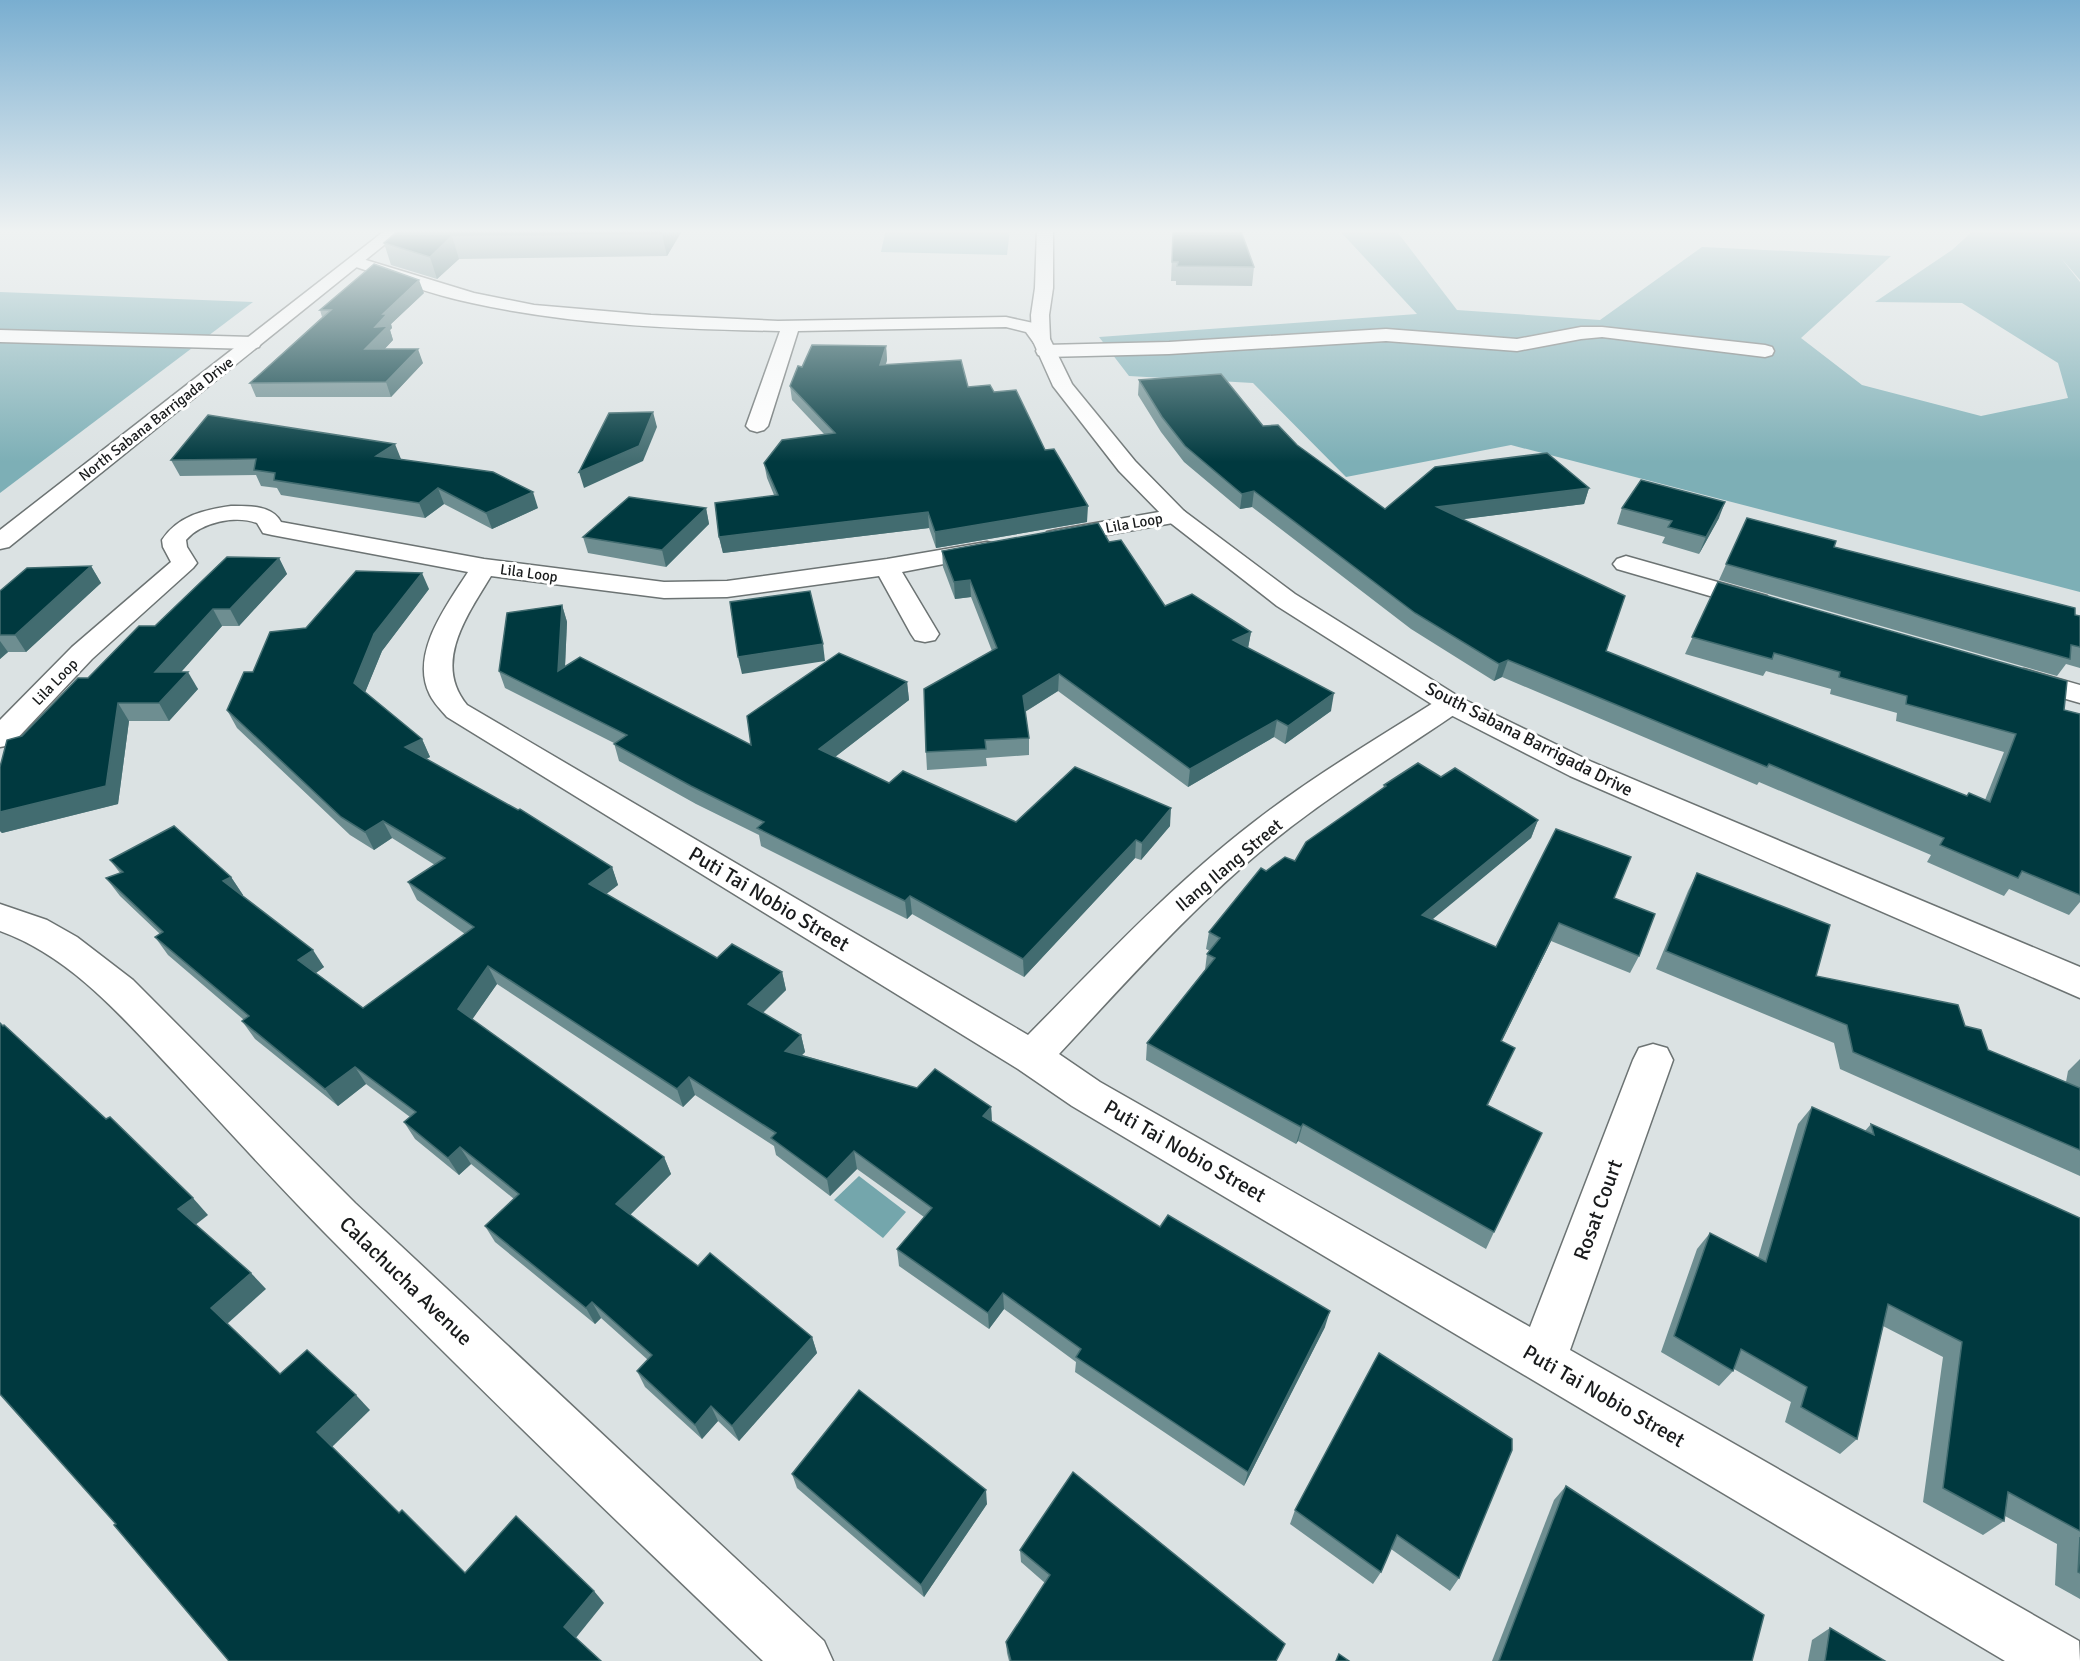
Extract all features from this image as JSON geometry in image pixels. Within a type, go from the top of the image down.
[{"type":"street","name":"North Sabana Barrigada Drive","points":[[0,542],[299,307]]},
{"type":"street","points":[[516,307],[651,320],[791,325],[1006,322],[1032,328],[1043,345],[1169,348],[1386,335],[1517,345],[1581,333],[1602,332],[1765,351]]},
{"type":"street","name":"South Sabana Barrigada Drive","points":[[1041,307],[1043,345],[1063,386],[1127,466],[1176,516],[1286,600],[1451,704],[1581,769],[2080,983]]},
{"type":"street","points":[[757,426],[791,325]]},
{"type":"street","points":[[0,336],[252,343]]},
{"type":"street","name":"Lila Loop","points":[[0,738],[82,653],[184,563],[175,547],[175,537],[194,524],[227,513],[255,513],[267,518],[272,528],[484,567],[611,585],[691,591],[726,589],[887,567],[1176,516]]},
{"type":"street","points":[[1626,564],[1783,609]]},
{"type":"street","name":"Puti Tai Nobio Street","points":[[484,567],[449,626],[439,655],[439,683],[443,697],[457,711],[1032,1057],[1086,1094],[1325,1231],[2059,1661]]},
{"type":"street","points":[[887,567],[925,634]]},
{"type":"street","points":[[1996,670],[2080,694]]},
{"type":"street","name":"Ilang Ilang Street","points":[[1032,1057],[1153,931],[1243,848],[1306,801],[1451,704]]},
{"type":"street","name":"Calachucha Avenue","points":[[0,917],[34,929],[64,947],[120,990],[339,1217],[588,1458],[804,1661]]},
{"type":"street","name":"Rosat Court","points":[[1542,1360],[1653,1060]]},
{"type":"shaded area","points":[[0,307],[247,307],[0,493]]},
{"type":"shaded area","points":[[1410,307],[1454,307],[1457,310],[1600,320],[1619,307],[1836,307],[1801,338],[1862,385],[1981,416],[2068,398],[2058,363],[1968,307],[2080,307],[2080,592],[1511,445],[1346,477],[1253,383],[1129,376],[1099,337],[1417,314]]},
{"type":"shaded area","points":[[859,1176],[906,1212],[883,1238],[834,1200]]},
{"type":"building","points":[[324,307],[391,307],[375,327],[388,326],[365,349],[418,349],[386,382],[250,383],[331,310],[320,310]]},
{"type":"building","points":[[812,345],[886,346],[880,365],[961,360],[968,387],[990,385],[994,392],[1016,390],[1045,450],[1054,449],[1088,506],[935,532],[928,512],[719,537],[715,503],[778,495],[764,463],[782,440],[835,433],[790,386],[798,366],[802,367]]},
{"type":"building","points":[[1221,374],[1263,426],[1278,425],[1297,445],[1385,509],[1435,467],[1547,453],[1589,488],[1437,507],[1625,596],[1606,651],[1967,796],[1969,793],[1990,802],[2016,734],[1906,704],[1907,696],[1839,677],[1840,672],[1774,653],[1772,659],[1692,637],[1718,582],[2067,681],[2064,710],[2080,714],[2080,895],[2022,871],[2018,878],[1940,845],[1944,838],[1769,764],[1767,767],[1508,660],[1499,664],[1415,613],[1254,491],[1242,494],[1185,446],[1162,417],[1139,380]]},
{"type":"building","points":[[653,412],[639,446],[579,472],[609,413]]},
{"type":"building","points":[[208,415],[395,444],[376,456],[493,472],[533,492],[486,513],[438,488],[419,503],[274,480],[275,473],[254,470],[256,459],[171,460]]},
{"type":"building","points":[[1641,480],[1725,502],[1706,537],[1668,527],[1672,521],[1622,508]]},
{"type":"building","points":[[629,497],[706,508],[662,550],[583,537]]},
{"type":"building","points":[[1747,518],[1836,541],[1834,547],[2075,608],[2075,615],[2080,616],[2080,647],[2071,645],[2070,659],[1726,564]]},
{"type":"building","points":[[1098,523],[1109,542],[1121,540],[1165,606],[1192,594],[1251,632],[1233,640],[1334,693],[1288,726],[1277,720],[1190,769],[1059,674],[1023,696],[1029,738],[985,740],[986,749],[926,752],[924,689],[997,648],[970,580],[954,582],[942,551]]},
{"type":"building","points":[[227,557],[279,558],[230,609],[213,609],[155,672],[188,672],[159,703],[118,703],[106,786],[0,812],[0,767],[7,740],[22,736],[78,678],[88,678],[139,626],[155,626]]},
{"type":"building","points":[[91,566],[15,635],[0,635],[0,591],[27,568]]},
{"type":"building","points":[[356,571],[422,573],[374,634],[354,683],[422,739],[405,747],[518,810],[520,809],[612,867],[589,884],[717,958],[732,944],[782,972],[748,1004],[801,1035],[785,1051],[917,1088],[935,1069],[991,1107],[983,1116],[1160,1227],[1168,1215],[1330,1311],[1248,1472],[1076,1357],[1081,1349],[1003,1293],[988,1313],[897,1249],[932,1208],[854,1151],[827,1179],[771,1138],[776,1133],[689,1077],[677,1089],[488,966],[458,1009],[664,1157],[616,1204],[698,1266],[710,1253],[812,1337],[732,1426],[711,1406],[695,1425],[637,1371],[652,1355],[592,1302],[586,1308],[485,1226],[519,1194],[460,1147],[448,1158],[404,1122],[416,1112],[355,1067],[325,1089],[242,1021],[249,1016],[155,937],[163,932],[106,878],[123,872],[110,860],[174,826],[231,877],[223,881],[313,950],[298,960],[363,1008],[474,927],[408,882],[445,858],[383,821],[365,832],[341,817],[227,710],[244,672],[253,672],[270,632],[306,628]]},
{"type":"building","points":[[810,591],[823,644],[738,657],[730,602]]},
{"type":"building","points":[[562,605],[558,671],[580,657],[751,745],[747,716],[839,653],[907,682],[819,749],[889,783],[903,771],[1016,822],[1075,767],[1171,808],[1142,843],[1136,840],[1023,959],[910,896],[905,901],[757,828],[764,822],[614,744],[627,735],[499,671],[507,613]]},
{"type":"building","points":[[1418,763],[1441,777],[1455,768],[1538,820],[1422,915],[1496,947],[1556,829],[1631,857],[1614,898],[1655,914],[1639,956],[1559,923],[1501,1041],[1515,1048],[1487,1105],[1542,1133],[1494,1232],[1303,1124],[1301,1127],[1147,1043],[1215,958],[1207,954],[1220,938],[1209,932],[1261,868],[1266,871],[1285,857],[1295,861],[1306,842]]},
{"type":"building","points":[[1697,873],[1830,925],[1816,976],[1958,1005],[1965,1026],[1981,1030],[1988,1050],[2080,1088],[2080,1150],[1853,1052],[1847,1025],[1666,951]]},
{"type":"building","points":[[0,1023],[106,1119],[110,1117],[193,1198],[178,1209],[251,1273],[211,1308],[280,1374],[307,1350],[356,1395],[317,1432],[399,1513],[402,1510],[465,1573],[516,1516],[594,1591],[564,1627],[601,1661],[229,1661],[114,1525],[116,1524],[0,1394]]},
{"type":"building","points":[[1812,1107],[1874,1135],[1871,1124],[2080,1218],[2080,1531],[2008,1492],[2004,1521],[1943,1488],[1962,1342],[1888,1304],[1857,1439],[1801,1407],[1807,1387],[1741,1349],[1733,1371],[1674,1336],[1710,1233],[1766,1262]]},
{"type":"building","points":[[1379,1353],[1512,1439],[1512,1450],[1459,1578],[1397,1535],[1381,1572],[1295,1510]]},
{"type":"building","points":[[859,1390],[986,1490],[921,1585],[792,1474]]},
{"type":"building","points":[[1073,1472],[1285,1644],[1276,1661],[1011,1661],[1006,1642],[1050,1575],[1020,1550]]},
{"type":"building","points":[[1566,1486],[1764,1615],[1752,1661],[1499,1661]]},
{"type":"building","points":[[2080,1537],[2080,1573],[2078,1572]]},
{"type":"building","points":[[1830,1628],[1885,1661],[1825,1661]]},
{"type":"building","points":[[1339,1654],[1349,1661],[1336,1661]]}]
